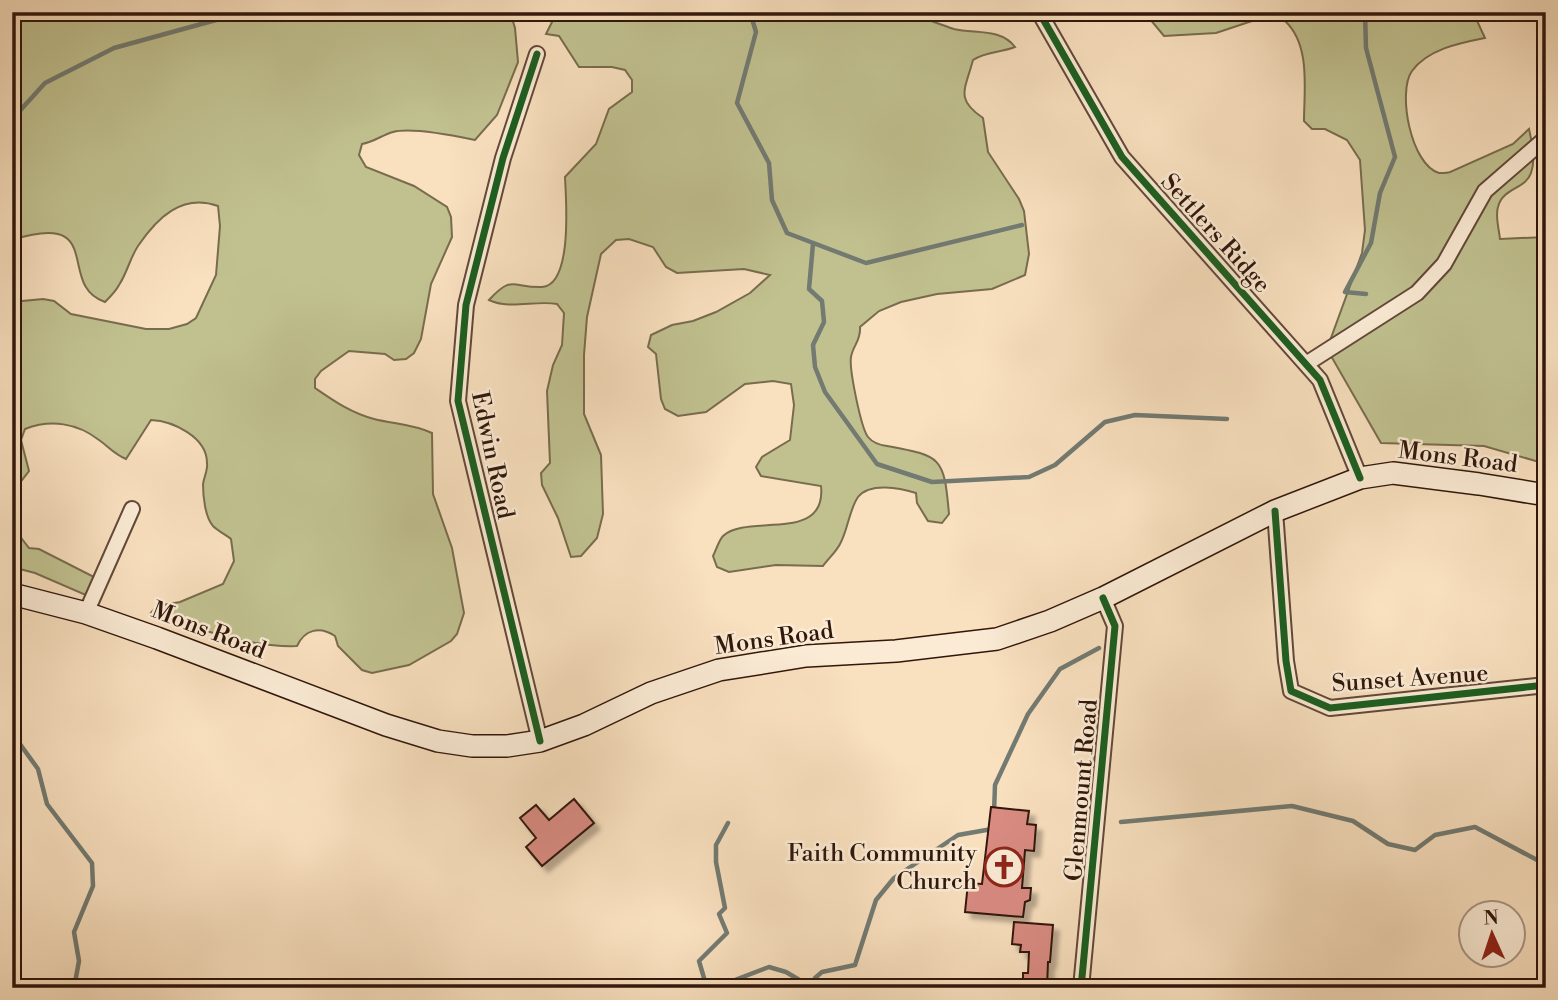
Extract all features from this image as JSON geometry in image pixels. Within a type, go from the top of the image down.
[{"type":"main road","name":"Mons Road","points":[[12,593],[86,613],[386,725],[438,741],[472,746],[507,746],[540,741],[584,725],[651,693],[719,670],[806,656],[896,652],[997,639],[1050,621],[1103,598],[1275,511],[1360,478],[1393,473],[1546,495]]},
{"type":"street","name":"Settlers Ridge","points":[[1039,12],[1122,157],[1320,380],[1360,478]]},
{"type":"street","name":"Edwin Road","points":[[537,54],[503,158],[466,305],[457,401],[540,741]]},
{"type":"street","points":[[1307,364],[1417,293],[1444,264],[1485,191],[1546,138]]},
{"type":"street","points":[[86,613],[132,509]]},
{"type":"street","name":"Sunset Avenue","points":[[1275,511],[1286,661],[1291,691],[1330,708],[1546,685]]},
{"type":"street","name":"Glenmount Road","points":[[1082,988],[1115,626],[1103,598]]},
{"type":"green space","points":[[12,12],[510,12],[515,28],[518,62],[497,115],[475,140],[401,131],[362,144],[359,155],[366,167],[414,186],[447,207],[451,217],[452,237],[431,284],[421,339],[414,353],[406,359],[394,360],[385,354],[349,351],[321,371],[315,379],[315,388],[358,413],[432,433],[433,494],[452,548],[464,613],[457,634],[451,641],[409,665],[372,673],[362,670],[338,646],[335,636],[324,631],[309,633],[297,646],[279,646],[222,636],[150,614],[157,606],[180,602],[223,584],[234,561],[231,539],[213,526],[206,512],[203,484],[207,466],[201,445],[187,432],[169,423],[151,420],[126,459],[91,434],[73,426],[44,424],[25,429],[21,440],[29,471],[12,493],[12,302],[43,299],[54,301],[71,314],[146,329],[169,329],[187,324],[196,318],[216,275],[220,226],[218,206],[193,203],[172,211],[145,236],[118,287],[105,302],[91,293],[83,281],[76,253],[70,242],[60,235],[42,233],[12,240]]},
{"type":"green space","points":[[557,12],[907,12],[954,29],[995,34],[1015,47],[973,60],[964,93],[968,105],[983,118],[988,152],[1024,211],[1029,254],[1025,275],[992,289],[937,294],[901,302],[879,311],[860,327],[851,357],[856,398],[868,437],[879,444],[929,457],[937,462],[942,470],[949,514],[942,523],[928,521],[917,503],[916,493],[894,488],[870,489],[858,497],[840,544],[823,566],[776,565],[729,572],[717,567],[713,556],[723,536],[749,527],[799,521],[812,515],[819,504],[821,486],[761,476],[756,467],[762,457],[790,440],[794,405],[791,384],[773,381],[745,384],[706,412],[678,416],[665,409],[661,399],[656,354],[648,347],[651,335],[672,325],[693,321],[716,312],[750,293],[770,275],[744,269],[677,273],[666,267],[653,247],[629,239],[616,240],[601,254],[587,317],[584,355],[584,414],[601,455],[603,514],[597,538],[581,556],[571,557],[558,518],[542,485],[541,473],[550,463],[547,391],[553,365],[562,345],[564,313],[557,304],[514,305],[489,300],[508,285],[542,287],[552,283],[559,272],[566,240],[565,177],[596,144],[609,109],[632,92],[632,80],[625,70],[612,67],[579,67],[559,36],[546,34]]},
{"type":"green space","points":[[1144,12],[1473,12],[1485,38],[1436,52],[1412,71],[1406,95],[1409,127],[1421,157],[1429,167],[1439,173],[1449,172],[1513,144],[1529,129],[1533,157],[1531,173],[1500,201],[1497,218],[1500,239],[1546,237],[1546,464],[1484,446],[1381,443],[1327,349],[1362,253],[1365,230],[1360,160],[1347,140],[1325,129],[1312,129],[1304,121],[1304,68],[1299,42],[1293,31],[1285,21],[1252,21],[1216,33],[1164,36]]},
{"type":"green space","points":[[12,526],[29,548],[39,549],[96,578],[88,596],[35,573],[12,567]]},
{"type":"building","points":[[574,799],[594,823],[542,866],[526,847],[536,838],[520,818],[536,805],[549,820]]},
{"type":"building","name":"Faith Community Church","points":[[991,807],[1029,811],[1027,824],[1036,825],[1034,851],[1025,850],[1022,888],[1031,888],[1030,900],[1025,902],[1023,917],[965,912],[968,883],[982,884]]},
{"type":"building","points":[[1014,922],[1053,925],[1047,988],[1023,988],[1023,973],[1028,973],[1029,952],[1020,952],[1021,945],[1012,944]]},
{"type":"waterway","points":[[12,140],[16,115],[45,83],[114,48],[245,12]]},
{"type":"waterway","points":[[750,12],[756,32],[737,103],[769,163],[772,200],[787,233],[866,263],[1022,225]]},
{"type":"waterway","points":[[1365,12],[1366,48],[1395,157],[1380,193],[1371,243],[1345,292],[1366,294]]},
{"type":"waterway","points":[[813,244],[809,289],[822,301],[824,322],[813,345],[815,367],[825,392],[877,464],[932,482],[1029,477],[1055,465],[1105,422],[1135,415],[1227,419]]},
{"type":"waterway","points":[[994,813],[995,785],[1028,714],[1060,669],[1099,648]]},
{"type":"waterway","points":[[12,733],[38,769],[47,804],[92,863],[93,886],[74,932],[79,961],[74,988]]},
{"type":"waterway","points":[[1121,822],[1292,806],[1353,821],[1388,844],[1415,850],[1435,835],[1475,827],[1539,861],[1546,859]]},
{"type":"waterway","points":[[701,988],[704,978],[699,961],[727,933],[719,914],[725,908],[716,862],[716,845],[728,823]]},
{"type":"waterway","points":[[817,988],[815,978],[822,972],[855,965],[876,900],[894,878],[958,835],[992,829]]},
{"type":"waterway","points":[[714,988],[769,967],[786,972],[813,988]]},
{"type":"cycle path","points":[[1039,12],[1122,157],[1320,380],[1360,478]]},
{"type":"cycle path","points":[[537,54],[503,158],[466,305],[458,401],[540,741]]},
{"type":"cycle path","points":[[1275,511],[1286,661],[1291,691],[1330,708],[1546,685]]},
{"type":"cycle path","points":[[1081,988],[1115,626],[1103,598]]},
{"type":"place","name":"Faith Community Church","points":[[1004,867]]}]
